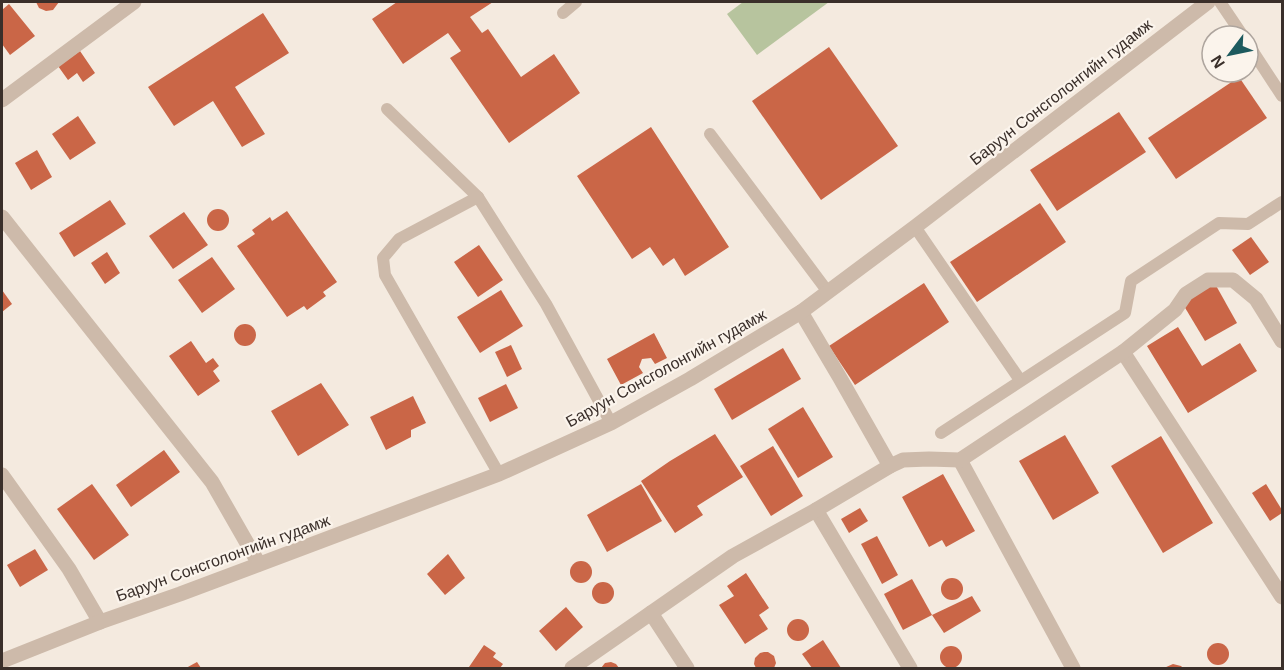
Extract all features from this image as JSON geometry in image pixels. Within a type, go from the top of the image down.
[{"type":"street","points":[[2,100],[134,2]]},
{"type":"street","name":"Баруун Сонсголонгийн гудамж","points":[[2,660],[499,474],[611,423],[690,379],[801,312],[1208,2]]},
{"type":"street","points":[[2,217],[212,482],[259,564]]},
{"type":"street","points":[[572,669],[733,556],[890,466],[903,460],[960,460],[1123,352],[1175,310],[1186,294],[1209,280],[1233,280],[1256,300],[1282,341]]},
{"type":"street","points":[[801,312],[890,466]]},
{"type":"street","points":[[1123,352],[1282,597]]},
{"type":"street","points":[[960,460],[1073,669]]},
{"type":"street","points":[[2,475],[69,569],[100,622]]},
{"type":"street","points":[[816,510],[910,669]]},
{"type":"street","points":[[651,613],[687,669]]},
{"type":"lane","points":[[563,14],[576,2]]},
{"type":"lane","points":[[1220,2],[1235,24]]},
{"type":"lane","points":[[1260,62],[1282,96]]},
{"type":"lane","points":[[387,109],[478,197],[546,304],[611,423]]},
{"type":"lane","points":[[710,134],[828,292]]},
{"type":"lane","points":[[478,197],[399,239],[383,258],[385,275],[499,474]]},
{"type":"lane","points":[[941,433],[1125,313],[1131,281],[1219,223],[1248,224],[1282,202]]},
{"type":"lane","points":[[915,227],[1020,380]]},
{"type":"green space","points":[[743,2],[829,2],[757,55],[727,14]]},
{"type":"building","points":[[36,2],[59,2],[53,10],[46,11],[39,8]]},
{"type":"building","points":[[397,2],[493,2],[470,17],[482,33],[488,29],[521,77],[554,54],[580,93],[509,143],[450,58],[461,51],[448,33],[403,64],[372,19]]},
{"type":"building","points":[[9,4],[35,36],[10,55],[2,44],[2,10]]},
{"type":"building","points":[[263,13],[289,53],[235,87],[265,134],[242,147],[213,101],[174,126],[148,87]]},
{"type":"building","points":[[829,47],[898,146],[821,200],[752,101]]},
{"type":"building","points":[[80,51],[95,73],[83,82],[77,73],[68,80],[58,66]]},
{"type":"building","points":[[1229,84],[1244,84],[1267,118],[1176,179],[1148,138]]},
{"type":"building","points":[[1119,112],[1146,152],[1057,211],[1030,170]]},
{"type":"building","points":[[78,116],[96,143],[70,160],[52,134]]},
{"type":"building","points":[[651,127],[729,247],[685,276],[674,258],[663,266],[650,247],[632,259],[577,176]]},
{"type":"building","points":[[37,150],[52,177],[31,190],[15,163]]},
{"type":"building","points":[[110,200],[126,224],[74,257],[59,233]]},
{"type":"building","points":[[1040,203],[1066,242],[977,302],[950,262]]},
{"type":"building","points":[[218,209],[226,212],[229,220],[226,228],[218,231],[210,228],[207,220],[210,212]]},
{"type":"building","points":[[287,211],[337,282],[323,292],[326,296],[307,310],[304,306],[287,317],[237,246],[255,234],[252,230],[270,217],[272,221]]},
{"type":"building","points":[[184,212],[208,245],[173,269],[149,236]]},
{"type":"building","points":[[1251,237],[1269,262],[1250,275],[1232,250]]},
{"type":"building","points":[[479,245],[503,280],[478,297],[454,262]]},
{"type":"building","points":[[107,252],[120,273],[105,284],[91,263]]},
{"type":"building","points":[[212,257],[235,289],[202,313],[178,280]]},
{"type":"building","points":[[1214,282],[1237,323],[1205,341],[1181,301]]},
{"type":"building","points":[[924,283],[949,322],[855,385],[829,346]]},
{"type":"building","points":[[2,290],[12,304],[2,312]]},
{"type":"building","points":[[501,290],[523,326],[480,353],[457,317]]},
{"type":"building","points":[[245,324],[253,327],[256,335],[253,343],[245,346],[237,343],[234,335],[237,327]]},
{"type":"building","points":[[1178,327],[1202,366],[1240,343],[1257,371],[1188,413],[1147,346]]},
{"type":"building","points":[[654,333],[667,358],[655,364],[651,358],[642,359],[639,367],[643,373],[621,385],[607,359]]},
{"type":"building","points":[[191,341],[206,363],[213,358],[219,366],[213,371],[220,381],[198,396],[169,356]]},
{"type":"building","points":[[511,345],[522,369],[507,377],[495,352]]},
{"type":"building","points":[[783,348],[801,379],[732,420],[714,389]]},
{"type":"building","points":[[321,383],[349,425],[298,456],[271,411]]},
{"type":"building","points":[[506,384],[518,408],[490,422],[478,398]]},
{"type":"building","points":[[413,396],[426,423],[411,430],[411,437],[386,450],[370,417]]},
{"type":"building","points":[[803,407],[833,457],[798,478],[768,429]]},
{"type":"building","points":[[715,434],[743,477],[697,506],[703,515],[675,533],[641,481]]},
{"type":"building","points":[[1065,435],[1099,493],[1053,520],[1019,461]]},
{"type":"building","points":[[1161,436],[1213,523],[1163,553],[1111,466]]},
{"type":"building","points":[[773,446],[803,496],[771,516],[740,466]]},
{"type":"building","points":[[164,450],[180,472],[131,507],[116,485]]},
{"type":"building","points":[[943,474],[975,531],[946,547],[942,540],[929,547],[902,497]]},
{"type":"building","points":[[92,484],[129,535],[94,560],[57,509]]},
{"type":"building","points":[[641,484],[662,521],[607,552],[587,515]]},
{"type":"building","points":[[1266,484],[1282,510],[1282,513],[1270,521],[1252,493]]},
{"type":"building","points":[[860,508],[868,521],[849,533],[841,519]]},
{"type":"building","points":[[877,536],[898,575],[882,584],[861,544]]},
{"type":"building","points":[[35,549],[48,570],[20,587],[7,565]]},
{"type":"building","points":[[448,554],[465,578],[445,595],[427,574]]},
{"type":"building","points":[[581,561],[589,564],[592,572],[589,580],[581,583],[573,580],[570,572],[573,564]]},
{"type":"building","points":[[746,573],[769,608],[759,615],[768,629],[745,644],[719,605],[734,596],[727,586]]},
{"type":"building","points":[[952,578],[960,581],[963,589],[960,597],[952,600],[944,597],[941,589],[944,581]]},
{"type":"building","points":[[912,579],[932,615],[903,630],[884,594]]},
{"type":"building","points":[[603,582],[611,585],[614,593],[611,601],[603,604],[595,601],[592,593],[595,585]]},
{"type":"building","points":[[972,596],[981,611],[944,633],[932,615]]},
{"type":"building","points":[[566,607],[583,627],[556,651],[539,631]]},
{"type":"building","points":[[798,619],[806,622],[809,630],[806,638],[798,641],[790,638],[787,630],[790,622]]},
{"type":"building","points":[[823,640],[841,668],[812,668],[802,654]]},
{"type":"building","points":[[1218,643],[1226,646],[1229,654],[1226,662],[1218,665],[1210,662],[1207,654],[1210,646]]},
{"type":"building","points":[[484,645],[496,653],[493,657],[503,664],[500,668],[469,667]]},
{"type":"building","points":[[951,646],[959,649],[962,657],[959,665],[951,668],[943,665],[940,657],[943,649]]},
{"type":"building","points":[[764,652],[774,656],[776,663],[774,668],[756,668],[755,658]]},
{"type":"building","points":[[197,662],[201,668],[186,668]]},
{"type":"building","points":[[611,662],[619,668],[601,668],[605,663]]},
{"type":"building","points":[[1173,664],[1181,666],[1183,668],[1164,668]]}]
